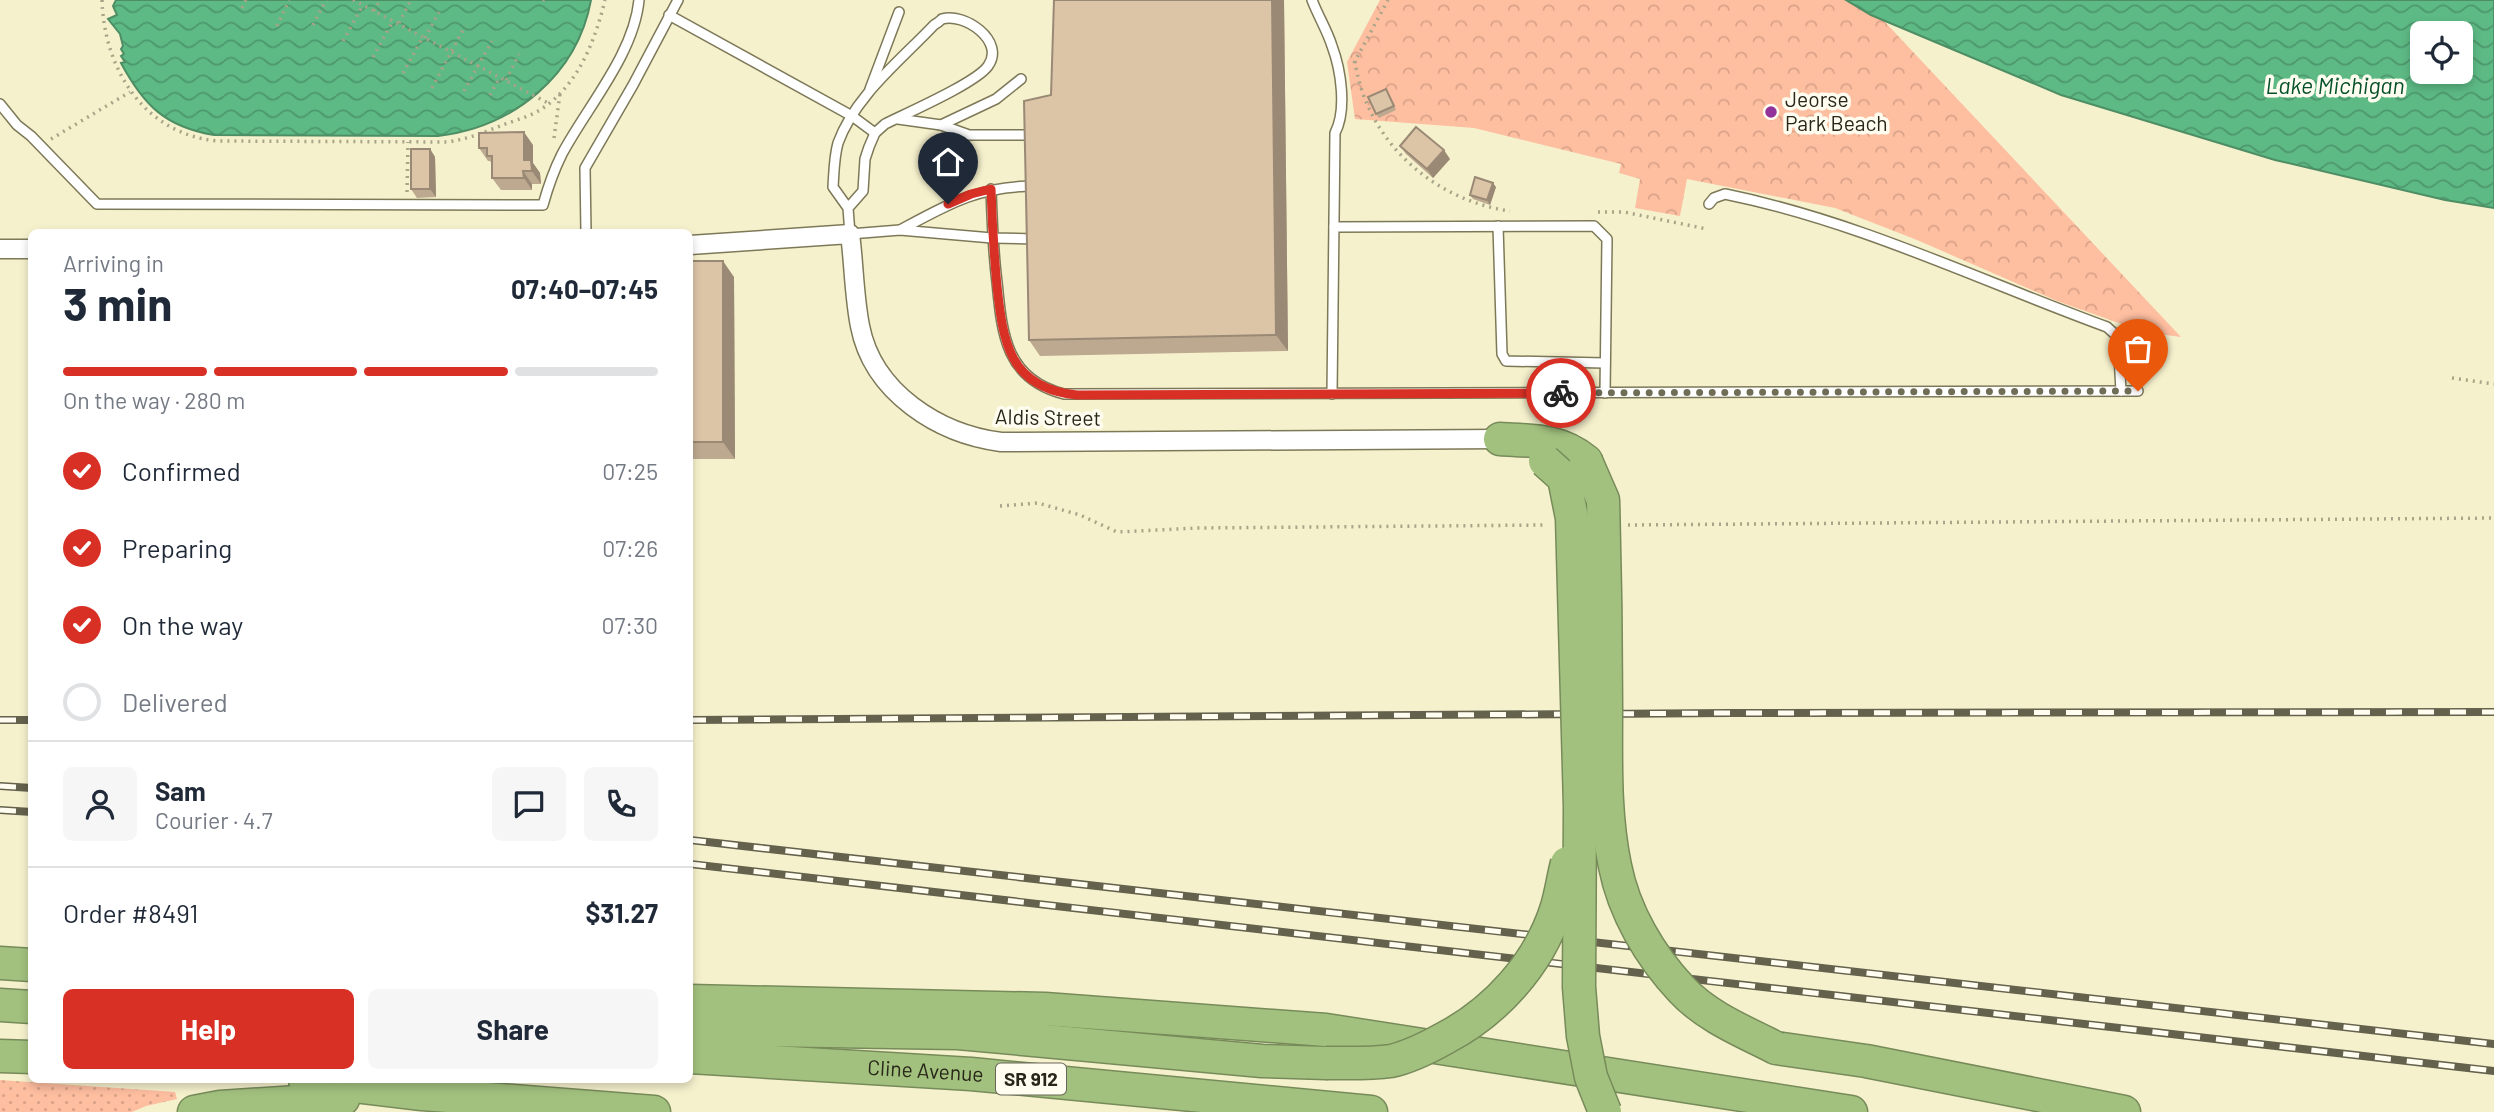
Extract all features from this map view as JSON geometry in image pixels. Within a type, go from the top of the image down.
[{"type":"highway","points":[[1500,439],[1547,442],[1572,449],[1586,461],[1603,500],[1606,789],[1615,866],[1640,935],[1682,991],[1726,1022],[1776,1048],[1866,1061],[2124,1112]]},
{"type":"highway","points":[[1500,439],[1545,461],[1564,478],[1572,518],[1580,807],[1579,987],[1583,1035],[1591,1077],[1605,1112]]},
{"type":"highway","points":[[693,1029],[958,1033],[1262,1060],[1326,1063],[1392,1060],[1432,1045],[1462,1029],[1494,1006],[1520,976],[1550,925],[1556,909],[1580,807]]},
{"type":"highway","points":[[0,963],[28,965]]},
{"type":"highway","points":[[693,1001],[1045,1009],[1326,1030],[1852,1112]]},
{"type":"highway","points":[[0,1005],[28,1007]]},
{"type":"highway","points":[[0,1056],[28,1057]]},
{"type":"highway","name":"Cline Avenue","points":[[693,1057],[984,1075],[1371,1112]]},
{"type":"highway","points":[[330,1083],[422,1094],[654,1112]]},
{"type":"highway","points":[[194,1112],[220,1107],[422,1094]]},
{"type":"street","points":[[693,245],[850,234]]},
{"type":"street","name":"Aldis Street","points":[[850,234],[860,326],[866,348],[876,366],[901,397],[917,411],[956,432],[977,439],[1001,442],[1500,439]]},
{"type":"street","points":[[0,249],[28,249]]},
{"type":"lane","points":[[0,104],[17,125],[97,204],[544,205],[549,184],[562,154],[629,37],[639,0]]},
{"type":"lane","points":[[586,229],[585,168],[678,0]]},
{"type":"lane","points":[[1312,0],[1332,44],[1340,87],[1342,120],[1335,133],[1332,394]]},
{"type":"lane","points":[[867,96],[899,12]]},
{"type":"lane","points":[[669,15],[852,116],[875,133]]},
{"type":"lane","points":[[848,208],[863,191],[865,159],[875,133],[896,118],[979,76],[993,59],[994,51],[985,34],[963,21],[942,19],[867,96],[852,116],[838,144],[833,187],[848,208],[850,234],[901,230],[992,239],[1038,239]]},
{"type":"lane","points":[[940,125],[996,99],[1021,79]]},
{"type":"lane","points":[[896,118],[940,125],[969,135],[1036,135]]},
{"type":"lane","points":[[901,230],[971,194],[1012,186],[1037,186]]},
{"type":"lane","points":[[991,189],[992,239],[1004,338],[1019,367],[1042,386],[1064,394],[2138,391]]},
{"type":"lane","points":[[1709,204],[1714,198],[1726,194],[1814,216],[1918,253],[2107,327],[2118,337],[2120,391]]},
{"type":"lane","points":[[1498,226],[1502,354],[1506,361],[1605,363]]},
{"type":"lane","points":[[1334,227],[1594,226],[1607,239],[1605,393]]},
{"type":"path","points":[[102,0],[111,55],[130,92],[159,121],[186,134],[208,140],[408,142],[448,142],[472,137],[532,114],[548,103],[561,92],[588,52],[605,0]]},
{"type":"path","points":[[242,8],[246,0]]},
{"type":"path","points":[[277,26],[289,0]]},
{"type":"path","points":[[313,26],[326,0]]},
{"type":"path","points":[[353,0],[548,103]]},
{"type":"path","points":[[374,11],[380,0]]},
{"type":"path","points":[[398,24],[411,0]]},
{"type":"path","points":[[1340,87],[1388,0]]},
{"type":"path","points":[[343,41],[363,5]]},
{"type":"path","points":[[403,73],[439,12]]},
{"type":"path","points":[[373,57],[393,21]]},
{"type":"path","points":[[432,88],[465,26]]},
{"type":"path","points":[[464,91],[492,41]]},
{"type":"path","points":[[506,80],[519,54]]},
{"type":"path","points":[[1355,61],[1358,80],[1381,131],[1409,164],[1435,185],[1456,196],[1492,209],[1512,212]]},
{"type":"path","points":[[490,95],[500,77]]},
{"type":"path","points":[[40,145],[130,92]]},
{"type":"path","points":[[554,139],[561,92]]},
{"type":"path","points":[[407,204],[408,142]]},
{"type":"path","points":[[1596,212],[1623,212],[1707,229]]},
{"type":"path","points":[[2452,377],[2494,384]]},
{"type":"path","points":[[1000,506],[1038,503],[1080,515],[1117,532],[1198,528],[1556,525]]},
{"type":"path","points":[[1624,525],[2494,518]]},
{"type":"green space","name":"Jeorse Park Beach","points":[[1380,0],[1846,0],[1884,21],[2181,337],[2144,332],[2057,301],[1917,240],[1835,208],[1687,179],[1680,216],[1635,208],[1640,179],[1619,173],[1621,164],[1474,128],[1355,119],[1347,62]]},
{"type":"green space","points":[[0,1080],[175,1092],[177,1099],[132,1112],[0,1112]]},
{"type":"water","points":[[116,0],[591,0],[572,52],[556,74],[537,93],[492,122],[466,131],[438,136],[214,135],[182,126],[148,103],[121,63],[125,62],[121,56],[124,54],[120,34],[108,19],[117,15],[113,6]]},
{"type":"water","name":"Lake Michigan","points":[[1846,0],[2494,0],[2494,208],[2445,200],[2275,160],[2061,95],[1871,15]]},
{"type":"building","points":[[1054,0],[1272,0],[1276,335],[1029,340],[1024,101],[1051,95]]},
{"type":"building","points":[[1386,89],[1394,106],[1376,114],[1368,97]]},
{"type":"building","points":[[1416,127],[1444,150],[1427,169],[1400,146]]},
{"type":"building","points":[[524,132],[524,160],[531,160],[532,171],[523,171],[524,178],[492,178],[492,156],[487,156],[487,148],[479,148],[479,133]]},
{"type":"building","points":[[411,149],[430,149],[430,189],[411,189]]},
{"type":"building","points":[[1475,177],[1493,183],[1487,200],[1470,195]]},
{"type":"building","points":[[693,261],[723,261],[723,442],[693,442]]},
{"type":"railway","points":[[693,720],[1729,713],[2494,712]]},
{"type":"railway","points":[[0,720],[28,720]]},
{"type":"railway","points":[[0,786],[28,788]]},
{"type":"railway","points":[[0,810],[28,812]]},
{"type":"railway","points":[[693,840],[2494,1044]]},
{"type":"railway","points":[[693,864],[2494,1071]]},
{"type":"way so far","points":[[1561,393],[2138,391]]},
{"type":"place","name":"Jeorse Park Beach","points":[[1771,112]]},
{"type":"route","points":[[948,204],[991,189],[992,239],[1004,338],[1013,358],[1026,374],[1053,391],[1077,395],[1561,393]]}]
